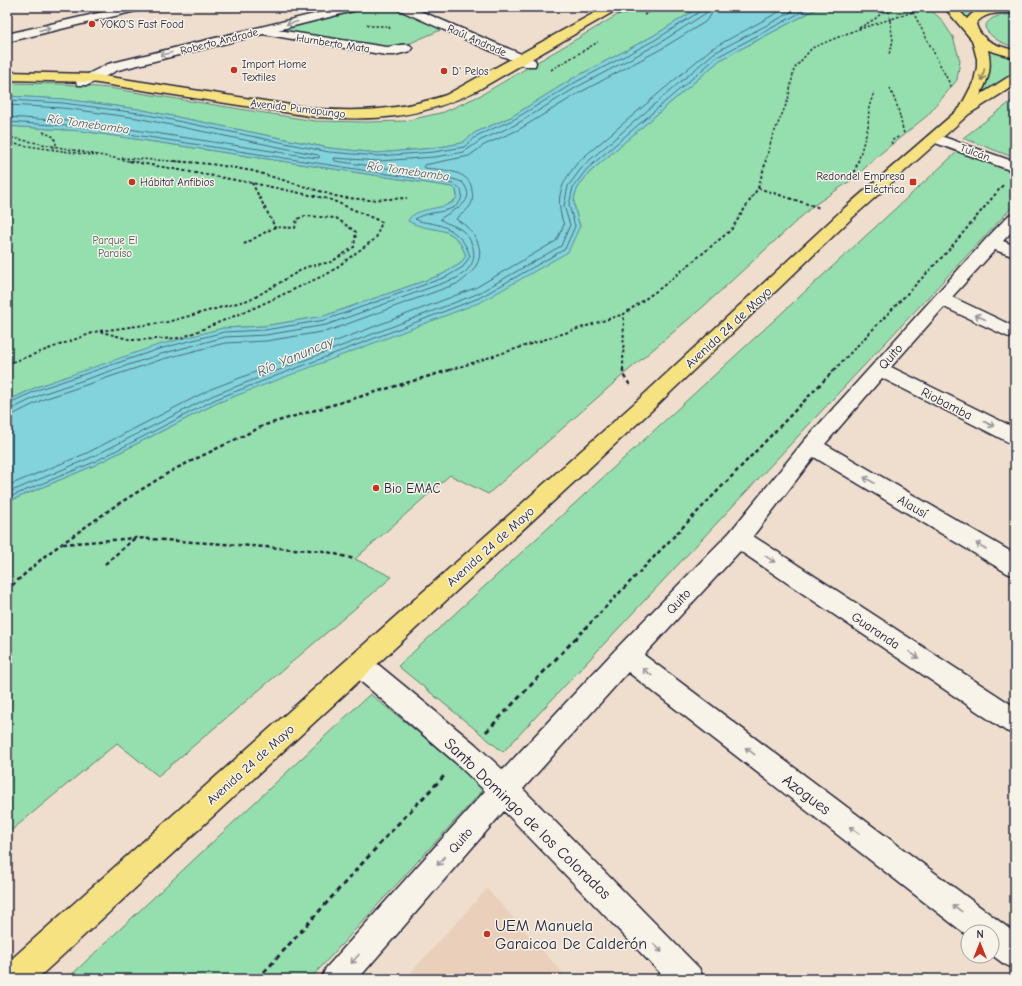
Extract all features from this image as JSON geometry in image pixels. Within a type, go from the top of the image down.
[{"type":"main road","points":[[950,7],[975,35],[998,49],[1015,54]]},
{"type":"main road","points":[[1010,7],[1015,9]]},
{"type":"main road","name":"Avenida Pumapungo","points":[[7,76],[87,80],[316,113],[348,115],[378,114],[426,107],[451,98],[526,62],[616,8]]},
{"type":"main road","points":[[975,35],[970,24],[975,16],[992,11],[1015,9]]},
{"type":"main road","name":"Avenida 24 de Mayo","points":[[964,111],[982,82],[985,68],[984,55],[975,35]]},
{"type":"main road","name":"Avenida 24 de Mayo","points":[[13,979],[645,405],[846,215],[899,170],[964,111],[1015,79]]},
{"type":"main road","points":[[999,88],[1015,86]]},
{"type":"street","points":[[7,38],[140,7]]},
{"type":"street","name":"Roberto Andrade","points":[[87,80],[113,68],[357,7]]},
{"type":"street","name":"Raúl Andrade","points":[[401,7],[526,62]]},
{"type":"street","name":"Humberto Mata","points":[[261,31],[386,50],[395,51],[406,48]]},
{"type":"street","name":"Tulcán","points":[[935,138],[1015,167]]},
{"type":"street","name":"Quito","points":[[337,979],[504,790],[626,656],[738,538],[811,446],[1015,218]]},
{"type":"street","points":[[992,243],[1015,252]]},
{"type":"street","points":[[941,299],[1015,334]]},
{"type":"street","name":"Riobamba","points":[[879,369],[1015,437]]},
{"type":"street","name":"Alausí","points":[[811,446],[1015,566]]},
{"type":"street","name":"Guaranda","points":[[738,538],[1015,722]]},
{"type":"street","name":"Azogues","points":[[626,656],[978,924]]},
{"type":"street","name":"Santo Domingo de los Colorados","points":[[360,665],[465,753],[504,790],[688,979]]},
{"type":"street","points":[[1000,941],[1015,953]]},
{"type":"path","points":[[887,7],[892,41],[889,54]]},
{"type":"path","points":[[853,31],[875,19],[887,7]]},
{"type":"path","points":[[911,7],[964,111]]},
{"type":"path","points":[[7,590],[46,555],[115,506],[173,470],[265,424],[444,372],[624,314],[662,287],[731,230],[758,188],[772,138],[788,100],[794,69],[812,48],[853,31],[913,12]]},
{"type":"path","points":[[890,88],[905,133],[892,141],[899,170]]},
{"type":"path","points":[[758,188],[846,215],[850,187],[858,165],[868,127],[869,107],[874,92]]},
{"type":"path","points":[[43,132],[54,137],[56,144],[51,149]]},
{"type":"path","points":[[7,137],[202,175],[252,183],[329,200],[382,222],[376,238],[330,273],[254,308],[181,338],[132,340],[98,331]]},
{"type":"path","points":[[7,143],[82,155],[178,161],[241,168],[332,195],[359,198],[407,198]]},
{"type":"path","points":[[252,183],[275,227]]},
{"type":"path","points":[[258,979],[395,827],[465,753],[947,252],[1005,183]]},
{"type":"path","points":[[7,364],[98,331],[167,322],[252,299],[306,267],[331,262],[354,247],[356,232],[336,218],[305,216],[297,219],[294,228],[275,227],[244,244]]},
{"type":"path","points":[[624,314],[623,375],[645,405]]},
{"type":"path","points":[[63,544],[136,538],[324,551],[354,559]]},
{"type":"path","points":[[105,564],[136,538]]},
{"type":"shaded area","name":"UEM Manuela Garaicoa De Calderón","points":[[487,889],[568,979],[405,979]]},
{"type":"green space","points":[[373,7],[393,7],[443,29],[394,50],[277,31]]},
{"type":"green space","points":[[631,7],[700,7],[653,36],[572,79],[511,117],[476,132],[462,143],[434,148],[378,153],[329,148],[138,109],[63,99],[7,96],[7,83],[63,84],[109,88],[315,121],[405,121],[444,112],[481,95]]},
{"type":"green space","points":[[820,7],[927,7],[941,19],[953,37],[960,61],[957,80],[928,115],[880,154],[853,179],[813,206],[704,306],[488,494],[450,475],[355,559],[392,577],[158,776],[117,743],[7,834],[7,502],[93,466],[217,403],[580,226],[575,209],[574,197],[579,186],[590,172],[720,60]]},
{"type":"green space","points":[[955,7],[999,7],[973,13],[967,20]]},
{"type":"green space","points":[[1015,14],[1015,47],[998,40],[985,28],[989,20],[997,16]]},
{"type":"green space","points":[[981,41],[1015,55],[1015,77],[970,105],[984,84]]},
{"type":"green space","points":[[1015,99],[1015,158],[963,138],[1013,100]]},
{"type":"green space","name":"Parque El Paraíso","points":[[7,126],[82,131],[453,187],[456,190],[457,198],[446,206],[434,209],[426,227],[446,232],[456,238],[466,256],[460,264],[441,275],[324,316],[264,326],[223,328],[39,386],[7,401]]},
{"type":"green space","points":[[958,151],[1015,171],[1015,204],[503,752],[398,666]]},
{"type":"green space","points":[[370,694],[457,763],[485,788],[310,979],[67,979]]},
{"type":"water","points":[[700,7],[820,7],[720,60],[590,172],[579,186],[574,197],[575,209],[580,226],[568,252],[481,302],[217,403],[93,466],[7,502],[7,401],[39,386],[158,345],[223,328],[264,326],[324,316],[441,275],[460,264],[466,256],[461,245],[449,233],[417,225],[408,221],[412,215],[453,202],[457,197],[456,190],[453,187],[82,131],[7,126],[7,96],[63,99],[138,109],[329,148],[378,153],[434,148],[462,143],[476,132],[511,117],[572,79],[653,36]]},
{"type":"place","name":"YOKO'S Fast Food","points":[[92,24]]},
{"type":"place","name":"Import Home Textiles","points":[[234,70]]},
{"type":"place","name":"D' Pelos","points":[[444,71]]},
{"type":"place","name":"Hábitat Anfibios","points":[[132,182]]},
{"type":"place","name":"Redondel Empresa Eléctrica","points":[[913,182]]},
{"type":"place","name":"Bio EMAC","points":[[376,488]]},
{"type":"place","name":"UEM Manuela Garaicoa De Calderón","points":[[487,934]]},
{"type":"water label","name":"Río Tomebamba","points":[[88,124]]},
{"type":"water label","name":"Río Tomebamba","points":[[408,171]]},
{"type":"water label","name":"Río Yanuncay","points":[[295,356]]}]
